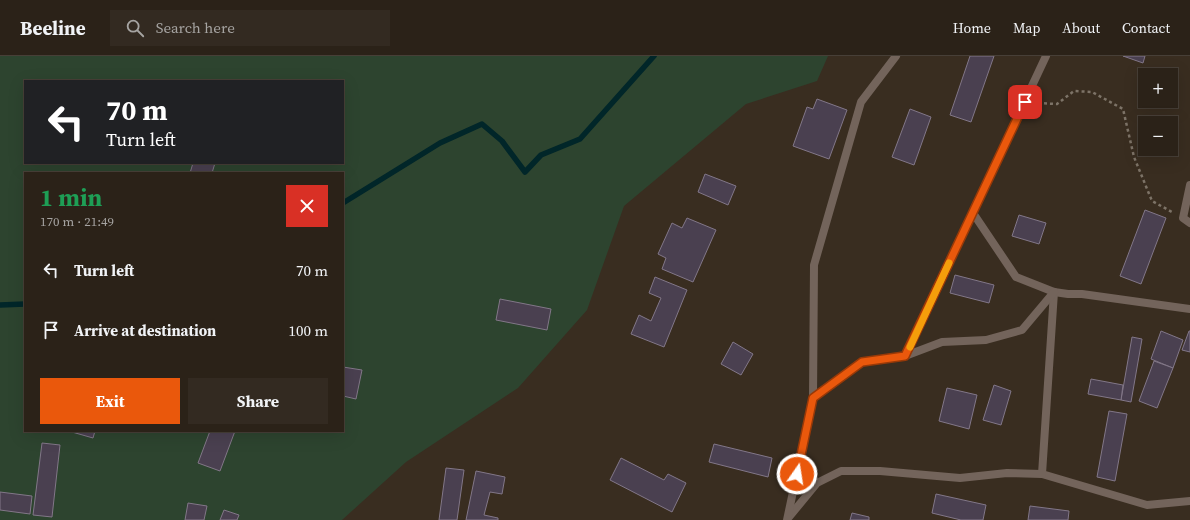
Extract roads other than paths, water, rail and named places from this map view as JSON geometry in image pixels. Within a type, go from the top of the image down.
[{"type":"street","points":[[787,520],[813,398],[814,265],[861,102],[896,56]]},
{"type":"street","points":[[905,356],[1046,56]]},
{"type":"street","points":[[1187,220],[1190,185]]},
{"type":"street","points":[[973,213],[1016,277],[1054,292],[1082,294],[1190,309]]},
{"type":"street","points":[[813,398],[862,362],[905,356],[942,342],[986,340],[1022,330],[1054,292]]},
{"type":"street","points":[[1042,474],[1054,292]]},
{"type":"street","points":[[787,520],[817,483],[841,471],[880,471],[960,478],[1007,473],[1042,474],[1147,505],[1190,501]]},
{"type":"waterway","points":[[344,202],[440,143],[482,124],[502,141],[525,172],[541,155],[580,139],[654,56]]},
{"type":"waterway","points":[[0,305],[24,304]]}]
